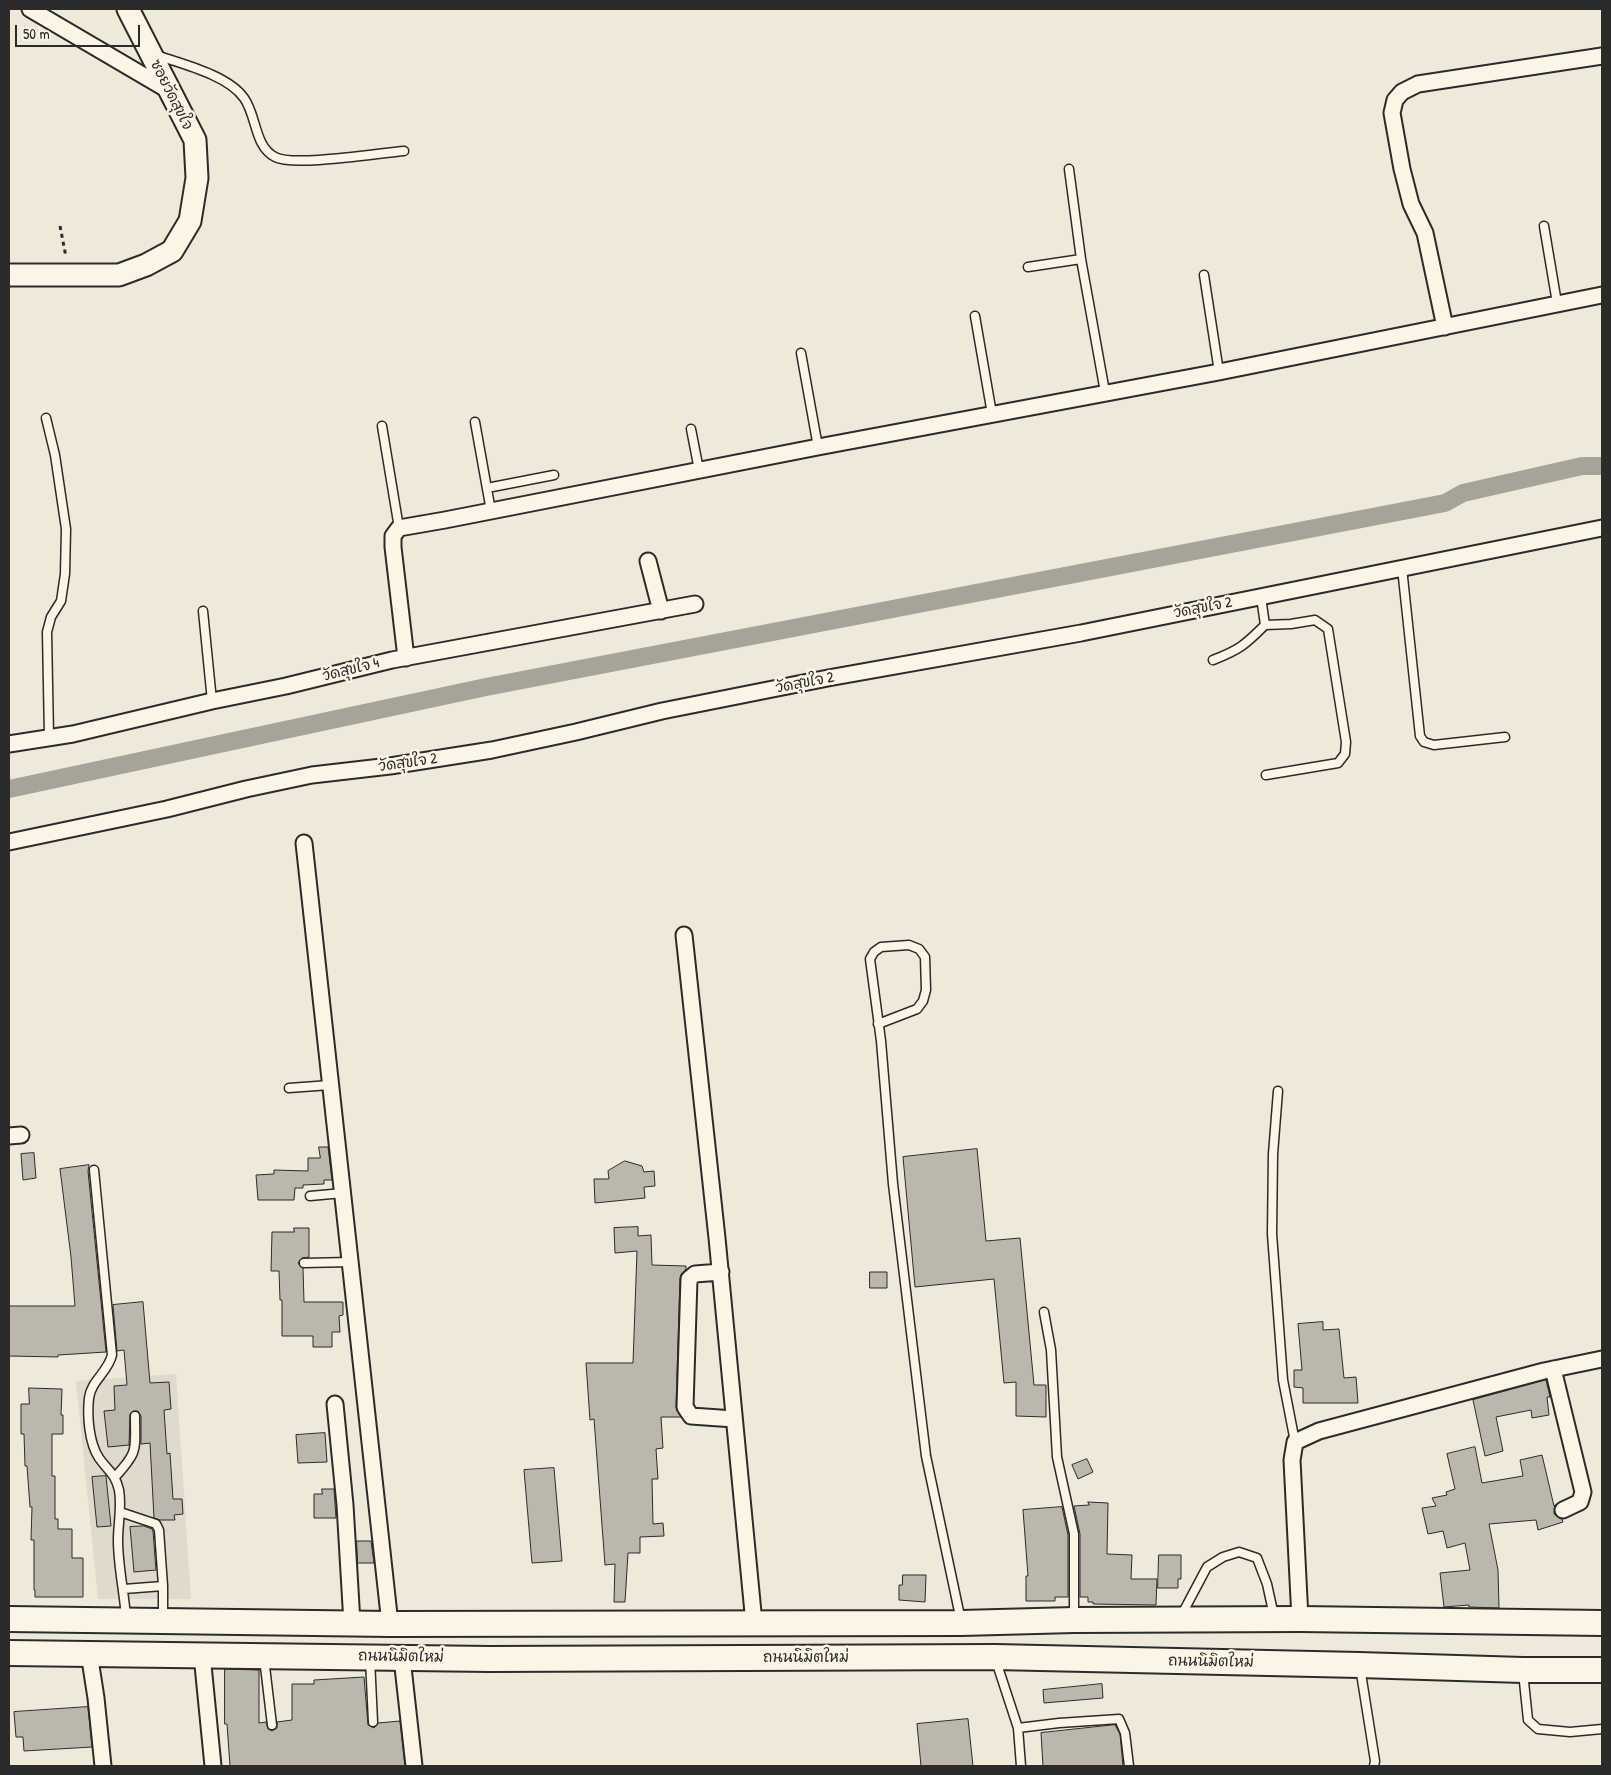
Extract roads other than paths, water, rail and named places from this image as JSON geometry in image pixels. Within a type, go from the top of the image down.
[{"type":"main road","points":[[9,1619],[390,1624],[961,1623],[1074,1620],[1300,1619],[1602,1623]]},
{"type":"main road","name":"ถนนนิมิตใหม่","points":[[9,1652],[402,1658],[995,1657],[1523,1670],[1602,1670]]},
{"type":"street","points":[[30,9],[168,90]]},
{"type":"street","name":"ซอยวัดสุขใจ","points":[[9,274],[119,275],[146,265],[172,250],[190,221],[197,178],[195,140],[128,9]]},
{"type":"street","points":[[1445,327],[1425,233],[1411,204],[1402,169],[1392,113],[1395,100],[1402,92],[1418,84],[1602,56]]},
{"type":"street","points":[[406,658],[393,547],[393,536],[399,528],[1104,392],[1219,372],[1602,295]]},
{"type":"street","name":"วัดสุขใจ 2","points":[[9,842],[50,835],[167,809],[246,788],[312,775],[390,766],[492,750],[576,732],[662,710],[1081,633],[1602,528]]},
{"type":"street","points":[[648,561],[661,611]]},
{"type":"street","name":"วัดสุขใจ 4","points":[[9,744],[73,734],[406,658],[695,604]]},
{"type":"street","points":[[304,843],[390,1624]]},
{"type":"street","points":[[684,935],[720,1272],[754,1623]]},
{"type":"street","points":[[720,1272],[695,1274],[689,1279],[686,1407],[691,1416],[734,1419]]},
{"type":"street","points":[[1300,1619],[1292,1460],[1295,1442],[1319,1431],[1553,1369],[1602,1359]]},
{"type":"street","points":[[1553,1369],[1582,1492],[1580,1502],[1563,1510]]},
{"type":"street","points":[[335,1404],[345,1505],[352,1623]]},
{"type":"street","points":[[89,1653],[103,1766]]},
{"type":"street","points":[[202,1655],[213,1766]]},
{"type":"street","points":[[402,1658],[414,1766]]},
{"type":"lane","points":[[150,53],[220,78],[243,96],[253,113],[262,146],[276,158],[304,161],[404,151]]},
{"type":"lane","points":[[1069,169],[1081,259],[1104,392]]},
{"type":"lane","points":[[1544,226],[1557,303]]},
{"type":"lane","points":[[1028,267],[1081,259]]},
{"type":"lane","points":[[1204,275],[1219,372]]},
{"type":"lane","points":[[975,316],[992,414]]},
{"type":"lane","points":[[801,353],[818,447]]},
{"type":"lane","points":[[46,418],[55,455],[66,529],[65,574],[61,602],[51,617],[47,632],[49,738]]},
{"type":"lane","points":[[475,422],[491,511]]},
{"type":"lane","points":[[382,426],[399,528]]},
{"type":"lane","points":[[692,429],[699,470]]},
{"type":"lane","points":[[487,488],[554,475]]},
{"type":"lane","points":[[1402,568],[1420,736],[1424,742],[1434,745],[1505,737]]},
{"type":"lane","points":[[1261,597],[1265,625]]},
{"type":"lane","points":[[203,611],[212,701]]},
{"type":"lane","points":[[1213,660],[1237,651],[1248,643],[1265,625],[1291,624],[1315,620],[1328,629],[1346,742],[1345,754],[1338,763],[1266,775]]},
{"type":"lane","points":[[878,1024],[918,1009],[923,1001],[926,990],[925,957],[919,949],[910,945],[881,947],[874,952],[870,959],[893,1184],[926,1456],[961,1623]]},
{"type":"lane","points":[[289,1088],[330,1085]]},
{"type":"lane","points":[[1278,1092],[1273,1154],[1272,1234],[1284,1380],[1295,1442]]},
{"type":"lane","points":[[94,1170],[112,1355],[107,1368],[95,1381],[91,1390],[89,1399],[90,1431],[96,1452],[100,1460],[115,1477],[119,1492],[118,1539],[127,1621]]},
{"type":"lane","points":[[310,1196],[343,1193]]},
{"type":"lane","points":[[304,1264],[351,1262]]},
{"type":"lane","points":[[1044,1312],[1051,1350],[1057,1457],[1074,1534],[1074,1620]]},
{"type":"lane","points":[[115,1477],[134,1454],[136,1447],[135,1416]]},
{"type":"lane","points":[[120,1512],[156,1524],[160,1530],[163,1622]]},
{"type":"lane","points":[[1179,1620],[1206,1566],[1223,1557],[1239,1552],[1257,1558],[1267,1584],[1274,1620]]},
{"type":"lane","points":[[124,1588],[163,1586]]},
{"type":"lane","points":[[264,1656],[272,1725]]},
{"type":"lane","points":[[370,1657],[373,1722]]},
{"type":"lane","points":[[995,1657],[1018,1728],[1021,1766]]},
{"type":"lane","points":[[1360,1665],[1375,1761],[1374,1766]]},
{"type":"lane","points":[[1523,1670],[1528,1720],[1538,1729],[1570,1732],[1602,1729]]},
{"type":"lane","points":[[1018,1728],[1119,1719],[1125,1733],[1130,1766]]},
{"type":"waterway","points":[[9,789],[486,687],[1445,503],[1463,493],[1582,466],[1602,466]]}]
